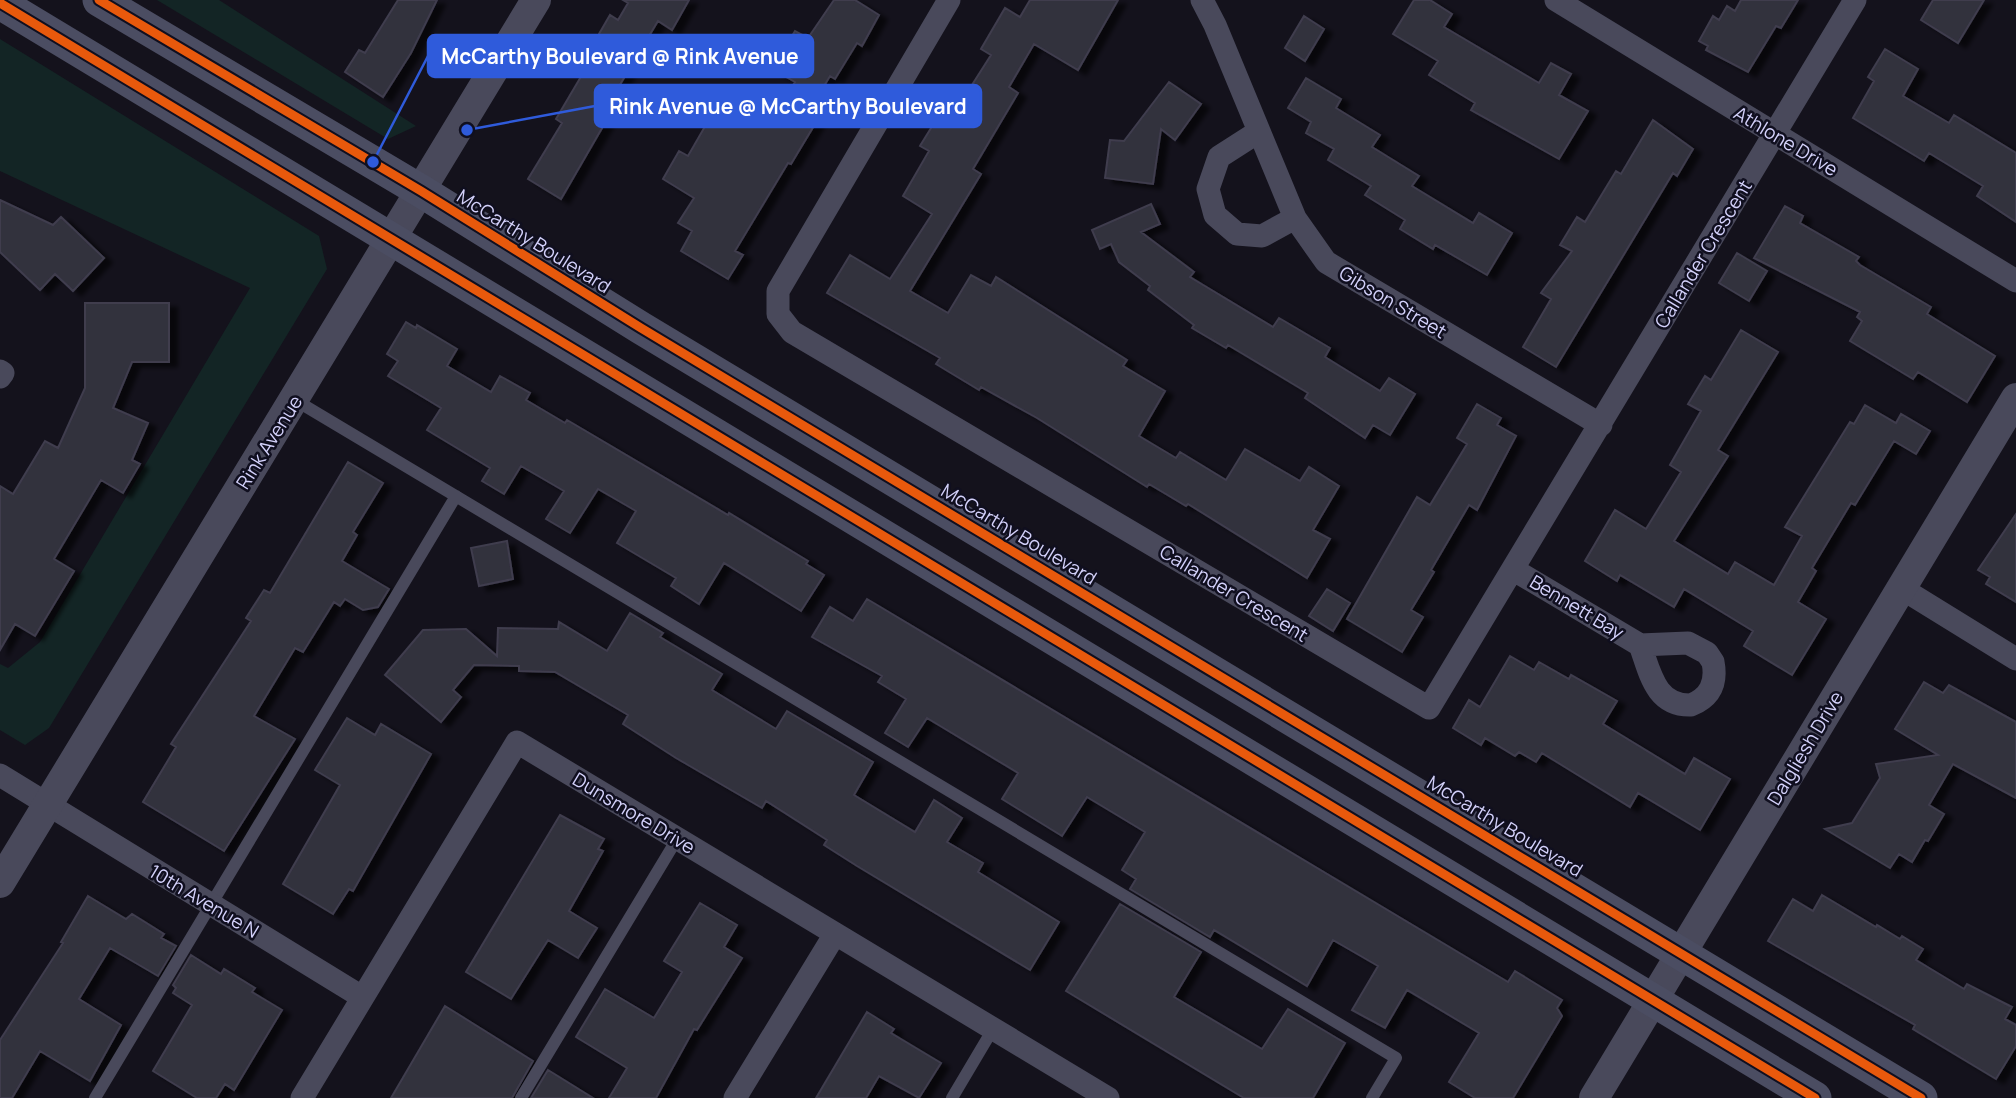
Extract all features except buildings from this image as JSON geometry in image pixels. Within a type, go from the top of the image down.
[{"type":"main road","name":"McCarthy Boulevard","points":[[99,0],[421,191],[641,328],[1921,1098]]},
{"type":"main road","points":[[0,3],[1815,1098]]},
{"type":"street","name":"Rink Avenue","points":[[0,883],[536,0]]},
{"type":"street","name":"Callander Crescent","points":[[949,0],[778,291],[778,314],[792,332],[1429,708],[1855,0]]},
{"type":"street","name":"Gibson Street","points":[[1202,0],[1215,25],[1295,218],[1326,262],[1601,425]]},
{"type":"street","name":"Athlone Drive","points":[[1556,0],[2016,281]]},
{"type":"street","points":[[1258,132],[1219,157],[1208,189],[1215,215],[1237,234],[1262,236],[1295,218]]},
{"type":"street","points":[[0,371],[3,373],[0,377]]},
{"type":"street","name":"Dalgliesh Drive","points":[[1594,1098],[2016,398]]},
{"type":"street","name":"Bennett Bay","points":[[1514,570],[1640,645]]},
{"type":"street","points":[[1901,589],[2016,659]]},
{"type":"street","name":"Dunsmore Drive","points":[[302,1098],[517,742],[1108,1098]]},
{"type":"street","points":[[0,775],[47,804]]},
{"type":"street","name":"10th Avenue N","points":[[47,804],[362,997]]},
{"type":"street","points":[[735,1098],[835,934]]},
{"type":"lane","points":[[295,400],[1395,1058],[1371,1098]]},
{"type":"lane","points":[[96,1098],[456,496]]},
{"type":"lane","points":[[522,1098],[677,839]]},
{"type":"lane","points":[[952,1098],[993,1029]]},
{"type":"shaded area","points":[[157,0],[219,0],[416,126],[388,139]]},
{"type":"shaded area","points":[[0,39],[319,236],[327,269],[49,728],[25,745],[0,730],[0,664],[8,668],[40,642],[250,288],[0,171]]},
{"type":"cycle path","points":[[99,0],[421,191],[641,328],[1921,1098]]},
{"type":"cycle path","points":[[0,3],[1815,1098]]},
{"type":"place","name":"Rink Avenue @ McCarthy Boulevard","points":[[467,130]]},
{"type":"place","name":"McCarthy Boulevard @ Rink Avenue","points":[[373,162]]}]
